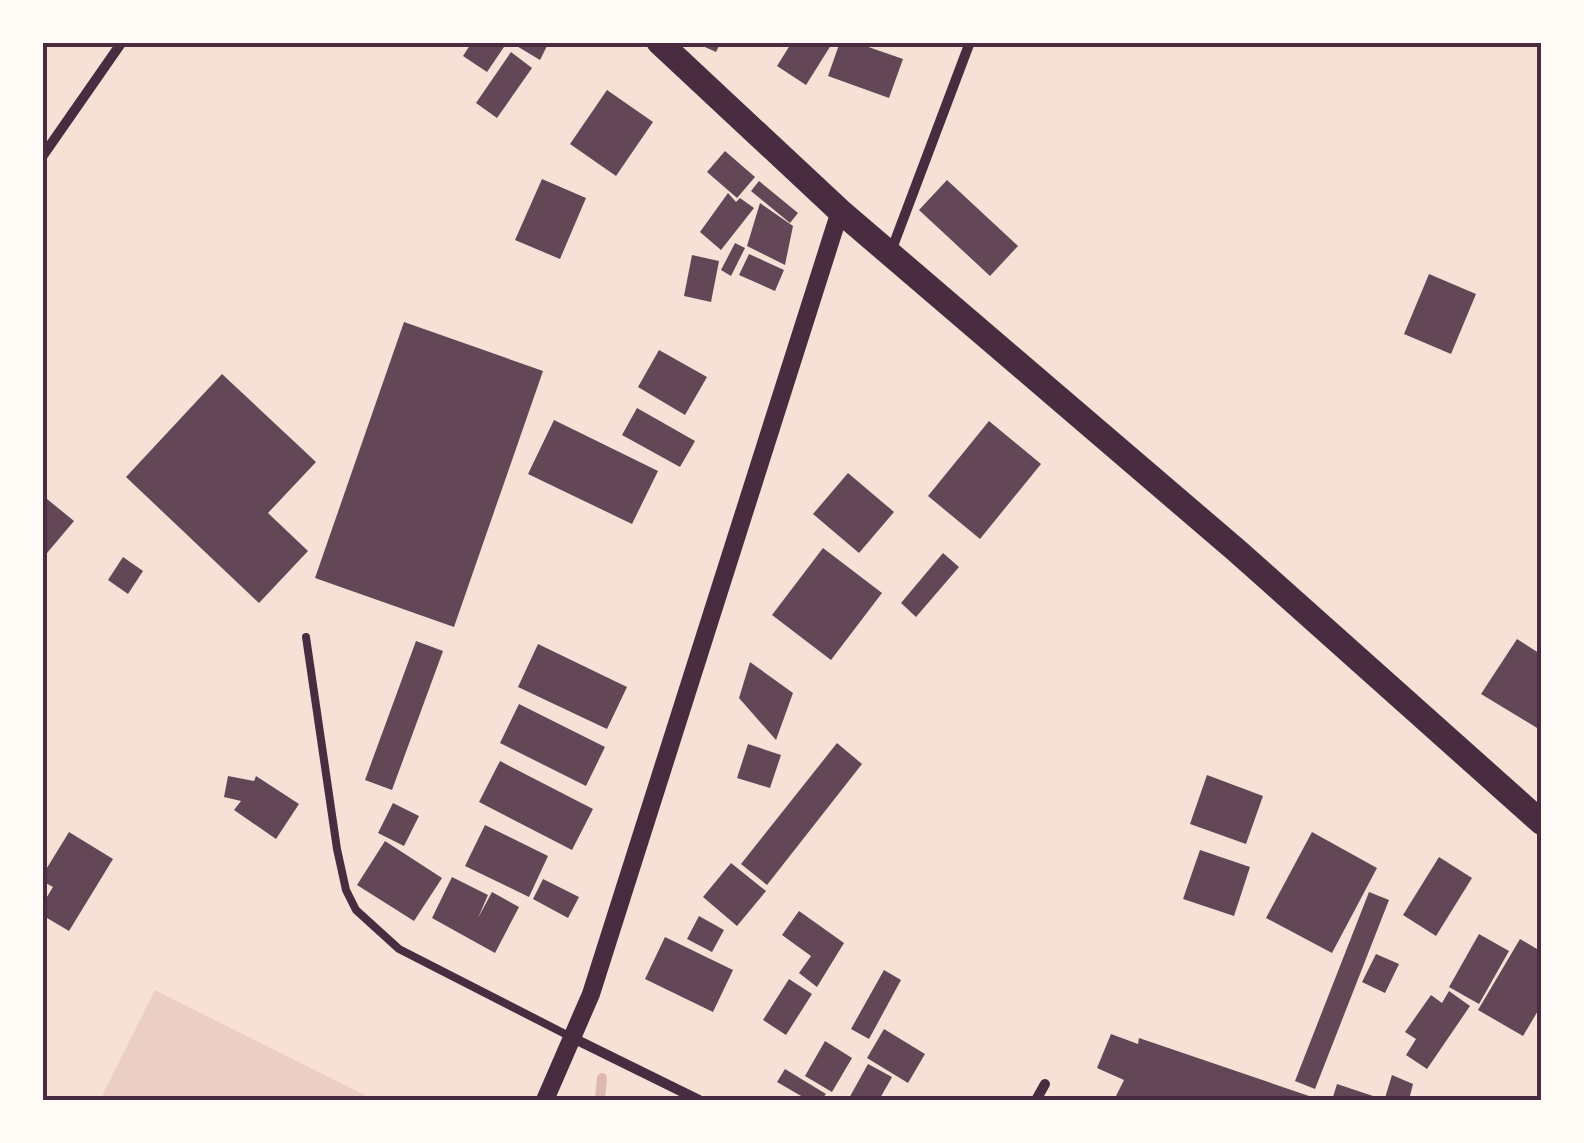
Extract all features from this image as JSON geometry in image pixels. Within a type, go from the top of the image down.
[{"type":"main road","points":[[660,42],[840,211],[1236,550],[1542,823]]},
{"type":"street","points":[[890,255],[970,42]]},
{"type":"street","points":[[42,157],[121,43]]},
{"type":"street","points":[[545,1100],[591,994],[840,211]]},
{"type":"street","points":[[573,1038],[699,1100]]},
{"type":"street","points":[[1036,1100],[1045,1084]]},
{"type":"lane","points":[[306,637],[337,849],[346,890],[356,910],[398,949],[573,1038]]},
{"type":"shaded area","points":[[155,990],[375,1100],[100,1100]]},
{"type":"building","points":[[472,42],[498,42],[504,47],[487,72],[463,56]]},
{"type":"building","points":[[510,42],[549,42],[540,60]]},
{"type":"building","points":[[694,42],[721,42],[716,52]]},
{"type":"building","points":[[792,42],[833,42],[806,85],[777,66]]},
{"type":"building","points":[[840,42],[854,42],[903,59],[889,98],[828,76]]},
{"type":"building","points":[[511,52],[532,68],[497,118],[476,103]]},
{"type":"building","points":[[607,90],[653,122],[616,176],[570,144]]},
{"type":"building","points":[[725,151],[755,177],[737,198],[707,172]]},
{"type":"building","points":[[542,179],[586,198],[560,259],[515,240]]},
{"type":"building","points":[[947,180],[1018,246],[990,276],[919,210]]},
{"type":"building","points":[[759,181],[798,213],[790,223],[751,191]]},
{"type":"building","points":[[728,193],[736,202],[740,198],[754,208],[721,250],[700,232]]},
{"type":"building","points":[[760,203],[793,226],[785,265],[747,246]]},
{"type":"building","points":[[735,243],[745,248],[731,276],[721,270]]},
{"type":"building","points":[[749,254],[784,270],[775,291],[739,275]]},
{"type":"building","points":[[692,255],[719,261],[711,302],[684,296]]},
{"type":"building","points":[[1429,274],[1476,294],[1451,354],[1404,334]]},
{"type":"building","points":[[404,322],[543,371],[454,627],[315,578]]},
{"type":"building","points":[[659,350],[707,377],[685,415],[638,387]]},
{"type":"building","points":[[222,374],[316,462],[268,513],[308,551],[259,603],[126,477]]},
{"type":"building","points":[[637,408],[695,441],[680,467],[622,435]]},
{"type":"building","points":[[554,420],[658,471],[632,524],[528,474]]},
{"type":"building","points":[[989,421],[1041,464],[980,539],[928,496]]},
{"type":"building","points":[[848,473],[894,512],[859,553],[813,514]]},
{"type":"building","points":[[47,499],[74,521],[42,559],[42,505]]},
{"type":"building","points":[[823,548],[882,593],[831,660],[772,615]]},
{"type":"building","points":[[943,553],[959,567],[916,617],[901,603]]},
{"type":"building","points":[[123,557],[143,571],[128,594],[108,580]]},
{"type":"building","points":[[1517,639],[1542,655],[1542,731],[1481,694]]},
{"type":"building","points":[[416,641],[443,651],[392,790],[365,780]]},
{"type":"building","points":[[538,644],[627,687],[607,729],[518,687]]},
{"type":"building","points":[[750,662],[793,693],[776,740],[739,698]]},
{"type":"building","points":[[519,704],[605,747],[586,786],[500,743]]},
{"type":"building","points":[[837,743],[862,764],[767,885],[741,864]]},
{"type":"building","points":[[748,744],[781,755],[770,788],[737,778]]},
{"type":"building","points":[[500,761],[593,809],[572,850],[479,802]]},
{"type":"building","points":[[1207,775],[1263,796],[1246,844],[1190,824]]},
{"type":"building","points":[[228,776],[254,781],[256,776],[299,804],[276,839],[234,810],[241,801],[224,797]]},
{"type":"building","points":[[393,803],[419,816],[404,846],[378,833]]},
{"type":"building","points":[[485,825],[548,856],[529,897],[465,866]]},
{"type":"building","points":[[69,832],[113,859],[69,931],[42,915],[42,905],[53,887],[42,881],[42,876]]},
{"type":"building","points":[[1312,832],[1377,868],[1332,953],[1266,918]]},
{"type":"building","points":[[385,841],[442,878],[414,921],[357,885]]},
{"type":"building","points":[[1200,850],[1250,867],[1234,916],[1183,899]]},
{"type":"building","points":[[1439,857],[1472,878],[1436,936],[1403,915]]},
{"type":"building","points":[[731,863],[766,891],[737,926],[703,897]]},
{"type":"building","points":[[452,877],[488,895],[478,918],[492,892],[519,907],[495,953],[432,918]]},
{"type":"building","points":[[543,879],[579,897],[568,918],[533,899]]},
{"type":"building","points":[[1369,892],[1389,900],[1315,1089],[1295,1081]]},
{"type":"building","points":[[799,911],[844,943],[817,987],[799,973],[811,956],[782,935]]},
{"type":"building","points":[[699,916],[724,930],[712,952],[687,939]]},
{"type":"building","points":[[1479,934],[1509,951],[1479,1004],[1449,987]]},
{"type":"building","points":[[665,937],[733,970],[713,1012],[645,979]]},
{"type":"building","points":[[1520,939],[1542,952],[1542,1004],[1523,1036],[1478,1010]]},
{"type":"building","points":[[1376,954],[1399,964],[1385,993],[1362,982]]},
{"type":"building","points":[[884,970],[901,980],[869,1039],[851,1029]]},
{"type":"building","points":[[789,979],[812,994],[786,1035],[763,1020]]},
{"type":"building","points":[[1449,991],[1470,1006],[1427,1069],[1406,1055],[1416,1039],[1405,1032],[1431,995],[1442,1003]]},
{"type":"building","points":[[884,1029],[925,1054],[908,1083],[867,1058]]},
{"type":"building","points":[[1111,1034],[1138,1044],[1139,1038],[1312,1097],[1114,1100],[1124,1080],[1097,1068]]},
{"type":"building","points":[[825,1041],[852,1058],[832,1092],[805,1076]]},
{"type":"building","points":[[868,1064],[892,1077],[879,1100],[848,1100]]},
{"type":"building","points":[[785,1069],[826,1094],[821,1100],[808,1100],[777,1082]]},
{"type":"building","points":[[1392,1075],[1413,1084],[1409,1100],[1385,1098]]},
{"type":"building","points":[[1337,1084],[1385,1100],[1332,1100]]},
{"type":"waterway","points":[[600,1100],[602,1078]]}]
